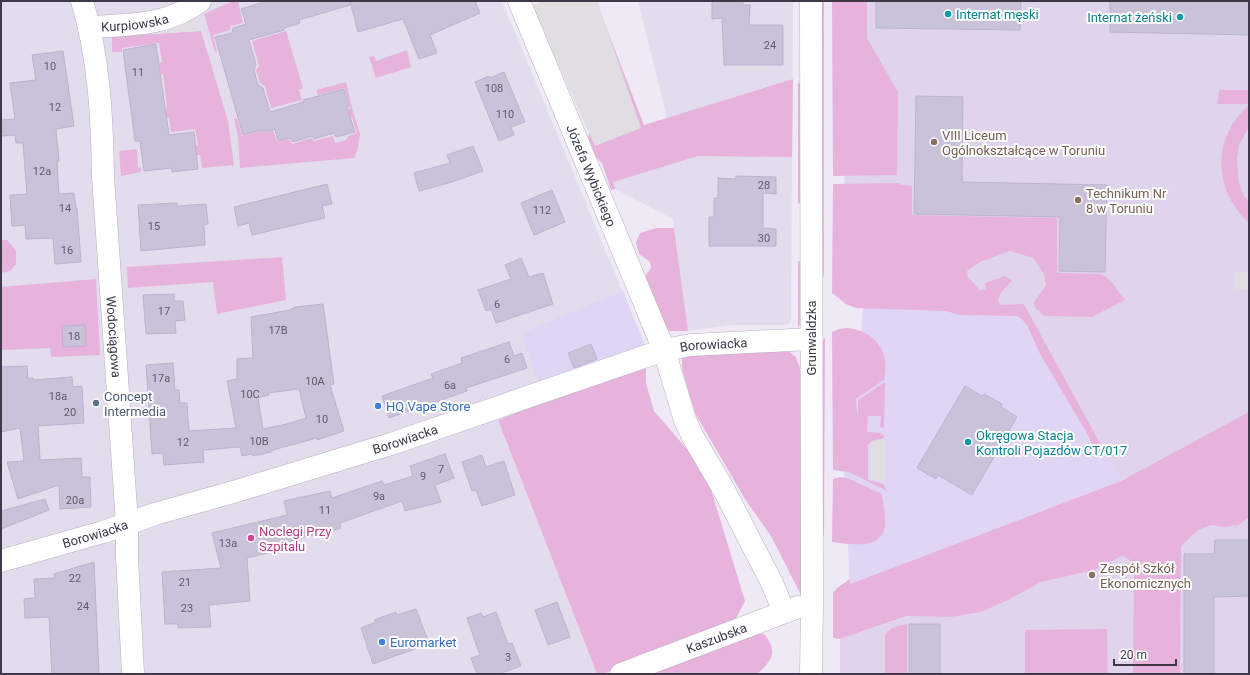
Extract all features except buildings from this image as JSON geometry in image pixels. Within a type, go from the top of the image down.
[{"type":"street","name":"Wodociągowa","points":[[82,1],[89,27],[98,82],[102,126],[103,176],[127,522],[127,557],[133,674]]},
{"type":"street","name":"Kurpiowska","points":[[89,27],[154,22],[174,16],[200,1]]},
{"type":"street","name":"Józefa Wybickiego","points":[[518,1],[664,350],[685,420],[724,490],[772,583],[784,612]]},
{"type":"street","name":"Grunwaldzka","points":[[811,1],[811,674]]},
{"type":"street","name":"Borowiacka","points":[[1,561],[104,532],[127,522],[240,490],[394,443],[664,350],[691,345],[811,339]]},
{"type":"street","name":"Kaszubska","points":[[621,674],[812,602]]},
{"type":"shaded area","points":[[1,1],[502,1],[645,346],[490,400],[597,674],[1,674]]},
{"type":"shaded area","points":[[233,1],[238,1],[243,23],[230,26],[230,30],[213,35],[217,52],[215,52],[204,14]]},
{"type":"shaded area","points":[[542,1],[598,1],[641,128],[595,146],[532,6]]},
{"type":"shaded area","points":[[638,1],[793,1],[791,322],[787,325],[731,325],[688,331],[673,219],[615,189],[612,182],[668,122]]},
{"type":"shaded area","points":[[820,1],[824,1],[824,278],[821,270]]},
{"type":"shaded area","points":[[832,1],[867,1],[867,38],[898,92],[897,175],[833,176]]},
{"type":"shaded area","points":[[845,1],[1249,1],[1249,417],[1121,481],[1024,304],[863,308],[844,296]]},
{"type":"shaded area","points":[[598,6],[644,125],[793,79],[792,157],[698,156],[613,182],[615,189],[611,190],[602,163],[595,156],[588,140]]},
{"type":"shaded area","points":[[191,21],[197,31],[155,34],[150,25]]},
{"type":"shaded area","points":[[201,31],[228,121],[234,165],[202,168],[200,155],[195,155],[194,146],[198,145],[195,129],[171,132],[169,118],[166,118],[165,108],[167,107],[163,74],[161,74],[159,63],[162,62],[159,43],[122,48],[122,52],[112,52],[112,37]]},
{"type":"shaded area","points":[[286,31],[303,88],[299,90],[302,100],[271,108],[265,86],[260,83],[256,70],[259,66],[252,41]]},
{"type":"shaded area","points":[[407,50],[411,67],[376,78],[369,57],[374,56],[376,61]]},
{"type":"shaded area","points":[[346,82],[360,134],[358,148],[354,158],[240,168],[238,136],[234,119],[237,118],[242,136],[260,131],[263,133],[273,130],[277,142],[288,139],[293,144],[311,138],[314,141],[333,136],[335,143],[346,140],[348,136],[357,133],[352,117],[349,118],[346,110],[350,108],[345,88],[318,95],[316,90]]},
{"type":"shaded area","points":[[798,83],[801,84],[801,202],[798,204]]},
{"type":"shaded area","points":[[1219,90],[1249,90],[1249,104],[1217,104]]},
{"type":"shaded area","points":[[1249,105],[1249,127],[1239,145],[1237,158],[1239,183],[1244,196],[1249,202],[1249,223],[1237,210],[1228,195],[1223,180],[1221,164],[1223,148],[1228,133],[1237,118]]},
{"type":"shaded area","points":[[137,149],[138,167],[141,168],[141,172],[121,176],[119,151]]},
{"type":"shaded area","points":[[899,183],[901,185],[912,186],[912,215],[1057,218],[1057,273],[1101,274],[1110,280],[1125,300],[1092,317],[1045,316],[1035,308],[1034,302],[1046,285],[1044,274],[1033,258],[1010,251],[980,262],[967,271],[968,277],[980,290],[986,290],[985,283],[1005,276],[1012,280],[1000,294],[998,301],[1001,305],[1024,304],[1106,454],[1102,456],[1095,453],[1088,435],[1040,354],[1028,327],[1022,319],[1016,316],[960,315],[946,311],[856,308],[846,304],[832,293],[833,184]]},
{"type":"shaded area","points":[[656,228],[674,228],[688,331],[670,331],[664,327],[645,281],[646,275],[651,268],[650,262],[639,254],[636,243],[640,233]]},
{"type":"shaded area","points":[[1,240],[7,240],[16,251],[16,264],[10,271],[1,273]]},
{"type":"shaded area","points":[[282,257],[286,300],[217,314],[213,282],[128,288],[127,267]]},
{"type":"shaded area","points":[[798,261],[802,262],[801,322],[798,328]]},
{"type":"shaded area","points":[[1235,272],[1249,272],[1249,289],[1235,289]]},
{"type":"shaded area","points":[[96,279],[100,355],[51,357],[50,348],[1,350],[1,287]]},
{"type":"shaded area","points":[[623,291],[645,346],[539,383],[522,333]]},
{"type":"shaded area","name":"Okręgowa Stacja Kontroli Pojazdów CT/017","points":[[1024,304],[1121,481],[850,584],[844,473],[843,342],[861,331],[863,308]]},
{"type":"shaded area","points":[[848,328],[867,334],[877,343],[884,354],[884,380],[856,399],[858,414],[858,400],[885,382],[884,428],[880,427],[881,416],[868,416],[867,432],[880,433],[884,436],[883,442],[870,443],[868,445],[868,480],[883,484],[887,491],[849,472],[833,470],[832,332],[839,329]]},
{"type":"shaded area","points":[[825,338],[824,536],[820,534],[822,341]]},
{"type":"shaded area","points":[[785,349],[796,357],[802,374],[801,595],[771,536],[745,499],[695,413],[682,369],[682,355]]},
{"type":"shaded area","points":[[646,364],[646,383],[654,411],[705,470],[745,601],[734,622],[603,674],[597,674],[498,420]]},
{"type":"shaded area","points":[[1249,412],[1249,517],[1231,531],[1237,525],[1224,527],[1212,525],[1198,530],[1181,546],[1180,674],[1133,674],[1134,571],[1130,560],[1122,556],[1094,570],[1041,582],[1008,600],[981,612],[951,617],[907,616],[840,639],[833,638],[833,593],[837,588],[850,579],[850,584],[1121,481]]},
{"type":"shaded area","points":[[885,438],[885,482],[870,479],[871,441]]},
{"type":"shaded area","points":[[841,477],[849,479],[882,494],[885,525],[883,533],[878,539],[864,544],[832,542],[833,479]]},
{"type":"shaded area","name":"Zespół Szkół Ekonomicznych","points":[[1249,486],[1249,674],[840,674],[840,639],[1154,533]]},
{"type":"shaded area","points":[[907,624],[907,674],[885,674],[885,635],[897,626]]},
{"type":"shaded area","points":[[1107,629],[1108,674],[1025,674],[1025,630]]},
{"type":"shaded area","points":[[751,633],[764,634],[771,645],[772,650],[772,655],[767,664],[758,673],[659,674],[657,667]]},
{"type":"place","name":"Internat męski","points":[[948,14]]},
{"type":"place","name":"Internat żeński","points":[[1180,17]]},
{"type":"place","name":"VIII Liceum Ogólnokształcące w Toruniu","points":[[934,142]]},
{"type":"place","name":"Technikum Nr 8 w Toruniu","points":[[1078,200]]},
{"type":"place","name":"Concept Intermedia","points":[[96,403]]},
{"type":"place","name":"HQ Vape Store","points":[[378,406]]},
{"type":"place","name":"Okręgowa Stacja Kontroli Pojazdów CT/017","points":[[968,442]]},
{"type":"place","name":"Noclegi Przy Szpitalu","points":[[251,538]]},
{"type":"place","name":"Zespół Szkół Ekonomicznych","points":[[1092,575]]},
{"type":"place","name":"Euromarket","points":[[382,642]]}]
